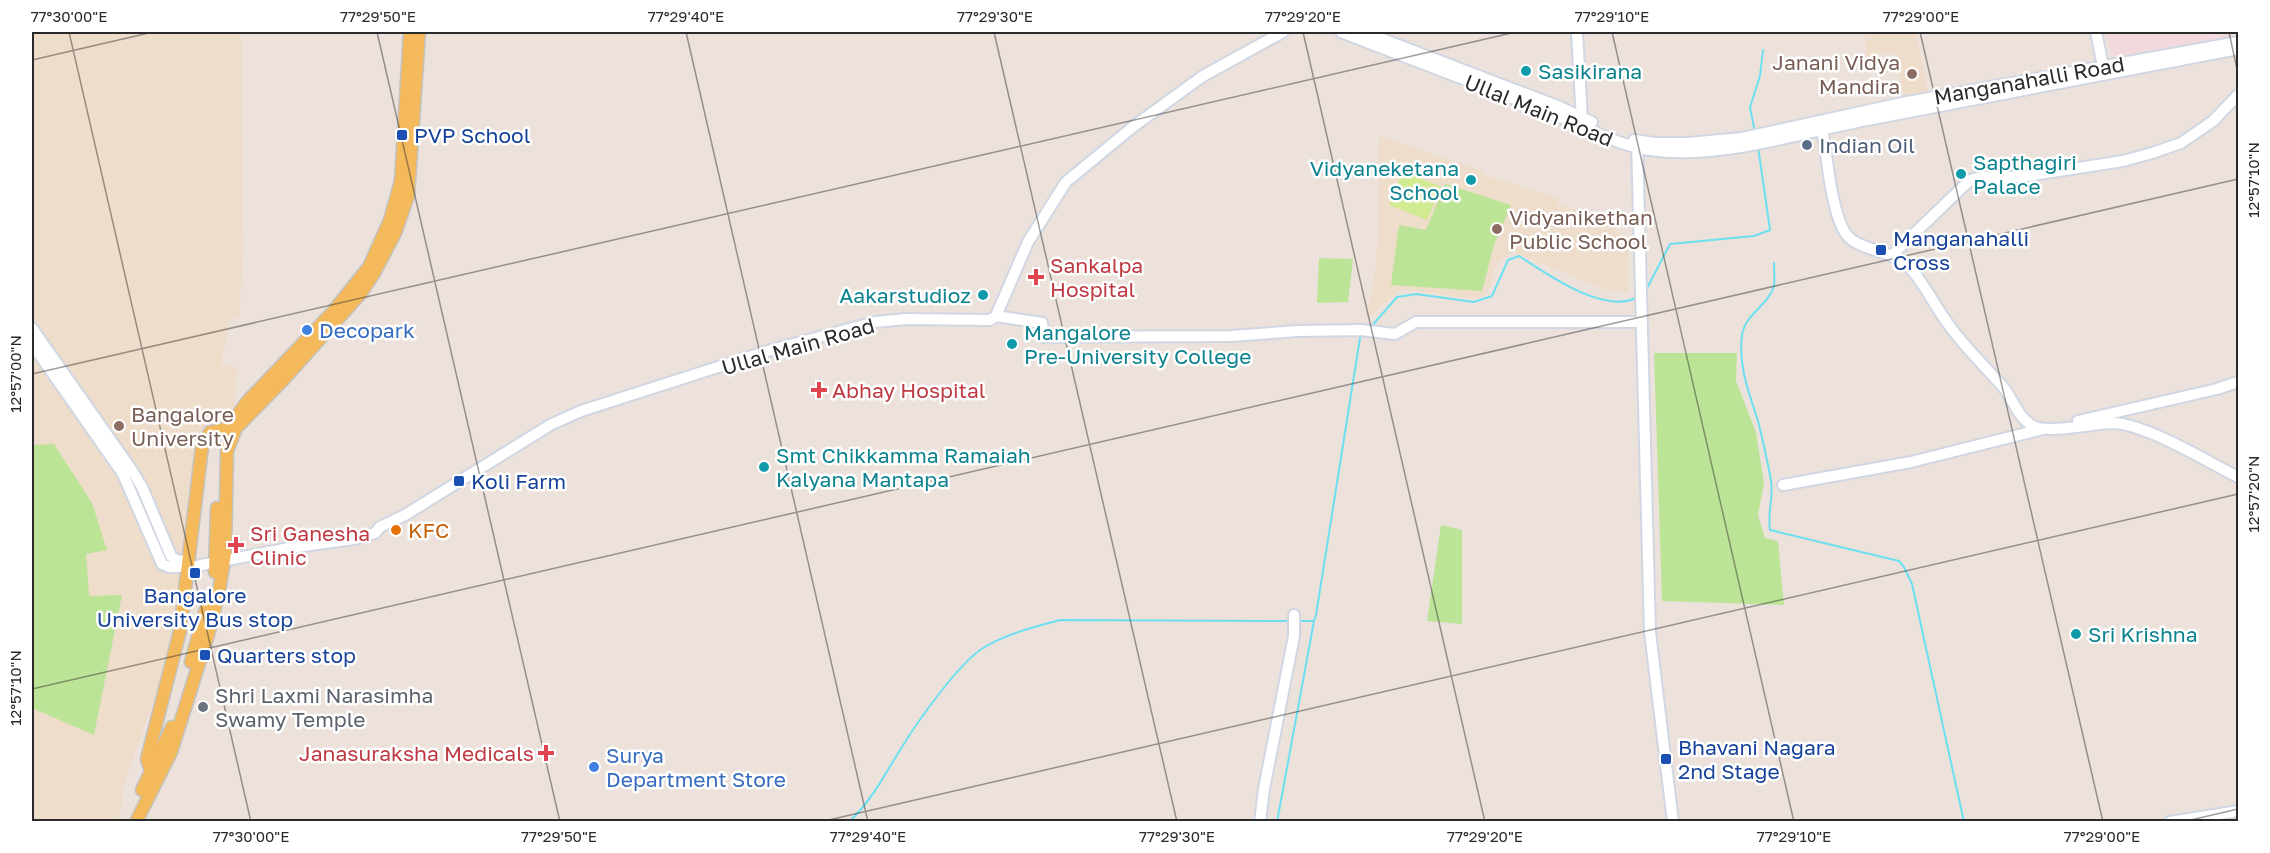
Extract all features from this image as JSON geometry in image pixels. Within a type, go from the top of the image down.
[{"type":"main road","points":[[136,822],[175,718],[220,557],[221,446],[247,402],[332,313],[369,267],[390,220],[401,181],[410,32]]},
{"type":"main road","points":[[155,773],[147,759],[148,752],[167,688],[180,631],[202,447],[210,432],[231,429],[361,293],[374,273],[395,232],[408,196],[419,32]]},
{"type":"main road","points":[[128,822],[155,773]]},
{"type":"street","points":[[996,316],[1028,242],[1066,182],[1134,126],[1203,76],[1283,32]]},
{"type":"street","name":"Ullal Main Road","points":[[1341,32],[1637,144],[1743,142],[1761,138]]},
{"type":"street","name":"Ullal Main Road","points":[[1364,32],[1560,107],[1582,122]]},
{"type":"street","points":[[1576,32],[1582,122]]},
{"type":"street","points":[[2096,32],[2104,70]]},
{"type":"street","name":"Manganahalli Road","points":[[1761,138],[2238,42]]},
{"type":"street","name":"Manganahalli Road","points":[[2104,70],[2238,49]]},
{"type":"street","points":[[1893,254],[1970,180],[1981,177],[2021,177],[2122,161],[2152,153],[2187,139],[2213,121],[2238,95]]},
{"type":"street","points":[[1821,125],[1838,216],[1843,231],[1850,240],[1861,246],[1893,254],[1910,267],[1934,300],[1947,323],[2002,387],[2022,416],[2036,428],[2114,423],[2138,427],[2238,477]]},
{"type":"street","points":[[1637,144],[1650,632],[1673,822]]},
{"type":"street","name":"Ullal Main Road","points":[[189,564],[380,527],[405,515],[524,440],[581,411],[854,326],[906,320],[984,320],[996,316],[1042,323],[1044,337],[1231,336],[1298,331],[1361,330],[1395,334],[1416,322],[1642,322]]},
{"type":"street","points":[[32,328],[77,400]]},
{"type":"street","points":[[32,344],[131,469],[142,487],[162,564],[169,567],[189,564]]},
{"type":"street","points":[[1783,484],[1911,462],[2217,389],[2238,382]]},
{"type":"street","points":[[1260,822],[1264,789],[1294,636],[1294,620]]},
{"type":"street","points":[[2170,822],[2238,811]]},
{"type":"shaded area","name":"Bangalore University","points":[[32,32],[241,32],[243,252],[239,319],[230,317],[221,364],[237,367],[235,405],[223,420],[209,422],[199,437],[194,456],[192,480],[194,577],[171,652],[124,785],[121,809],[116,821],[32,821]]},
{"type":"shaded area","name":"Janani Vidya Mandira","points":[[1865,32],[1916,32],[1928,92],[1904,96],[1895,52],[1866,57]]},
{"type":"shaded area","points":[[2106,32],[2230,32],[2231,36],[2112,57]]},
{"type":"shaded area","name":"Vidyanikethan Public School","points":[[1379,136],[1482,171],[1481,174],[1558,198],[1557,204],[1617,225],[1616,232],[1628,237],[1628,292],[1606,290],[1513,252],[1496,264],[1491,285],[1484,296],[1475,299],[1407,290],[1399,291],[1366,319],[1374,280],[1378,240]]},
{"type":"green space","points":[[1403,171],[1441,187],[1427,220],[1389,205]]},
{"type":"green space","points":[[1445,184],[1511,205],[1494,245],[1482,291],[1391,285],[1399,225],[1426,230]]},
{"type":"green space","points":[[1319,258],[1353,259],[1348,302],[1317,303]]},
{"type":"green space","points":[[1654,353],[1737,353],[1736,381],[1756,432],[1764,483],[1758,515],[1765,538],[1778,541],[1784,605],[1662,601]]},
{"type":"green space","points":[[54,444],[92,503],[107,550],[86,554],[89,596],[122,595],[94,735],[32,708],[32,445]]},
{"type":"green space","points":[[1441,525],[1462,530],[1462,624],[1427,621]]},
{"type":"waterway","points":[[1755,133],[1750,107],[1760,76],[1763,50]]},
{"type":"waterway","points":[[1644,294],[1670,244],[1754,236],[1770,230],[1758,147]]},
{"type":"waterway","points":[[1370,328],[1397,297],[1416,294],[1474,302],[1492,296],[1508,260],[1519,256],[1575,290],[1591,296],[1607,301],[1622,302],[1636,298]]},
{"type":"waterway","points":[[1774,263],[1774,286],[1767,299],[1747,321],[1741,346],[1745,379],[1758,421],[1771,480],[1770,530],[1899,561],[1904,567],[1912,584],[1964,822]]},
{"type":"waterway","points":[[1297,621],[1314,621],[1316,615],[1360,338],[1364,334]]},
{"type":"waterway","points":[[849,822],[872,795],[918,723],[951,679],[973,656],[1001,639],[1060,620],[1292,621]]},
{"type":"waterway","points":[[1277,822],[1314,621]]},
{"type":"place","name":"Sasikirana","points":[[1526,71]]},
{"type":"place","name":"Janani Vidya Mandira","points":[[1912,74]]},
{"type":"place","name":"PVP School","points":[[402,135]]},
{"type":"place","name":"Indian Oil","points":[[1807,145]]},
{"type":"place","name":"Sapthagiri Palace","points":[[1961,174]]},
{"type":"place","name":"Vidyaneketana School","points":[[1471,180]]},
{"type":"place","name":"Vidyanikethan Public School","points":[[1497,229]]},
{"type":"place","name":"Manganahalli Cross","points":[[1881,250]]},
{"type":"place","name":"Sankalpa Hospital","points":[[1036,277]]},
{"type":"place","name":"Aakarstudioz","points":[[983,295]]},
{"type":"place","name":"Decopark","points":[[307,330]]},
{"type":"place","name":"Mangalore Pre-University College","points":[[1012,344]]},
{"type":"place","name":"Abhay Hospital","points":[[819,390]]},
{"type":"place","name":"Bangalore University","points":[[119,426]]},
{"type":"place","name":"Smt Chikkamma Ramaiah Kalyana Mantapa","points":[[764,467]]},
{"type":"place","name":"Koli Farm","points":[[459,481]]},
{"type":"place","name":"KFC","points":[[396,530]]},
{"type":"place","name":"Sri Ganesha Clinic","points":[[236,545]]},
{"type":"place","name":"Bangalore University Bus stop","points":[[195,573]]},
{"type":"place","name":"Sri Krishna","points":[[2076,634]]},
{"type":"place","name":"Quarters stop","points":[[205,655]]},
{"type":"place","name":"Shri Laxmi Narasimha Swamy Temple","points":[[203,707]]},
{"type":"place","name":"Janasuraksha Medicals","points":[[546,753]]},
{"type":"place","name":"Bhavani Nagara 2nd Stage","points":[[1666,759]]},
{"type":"place","name":"Surya Department Store","points":[[594,767]]}]
